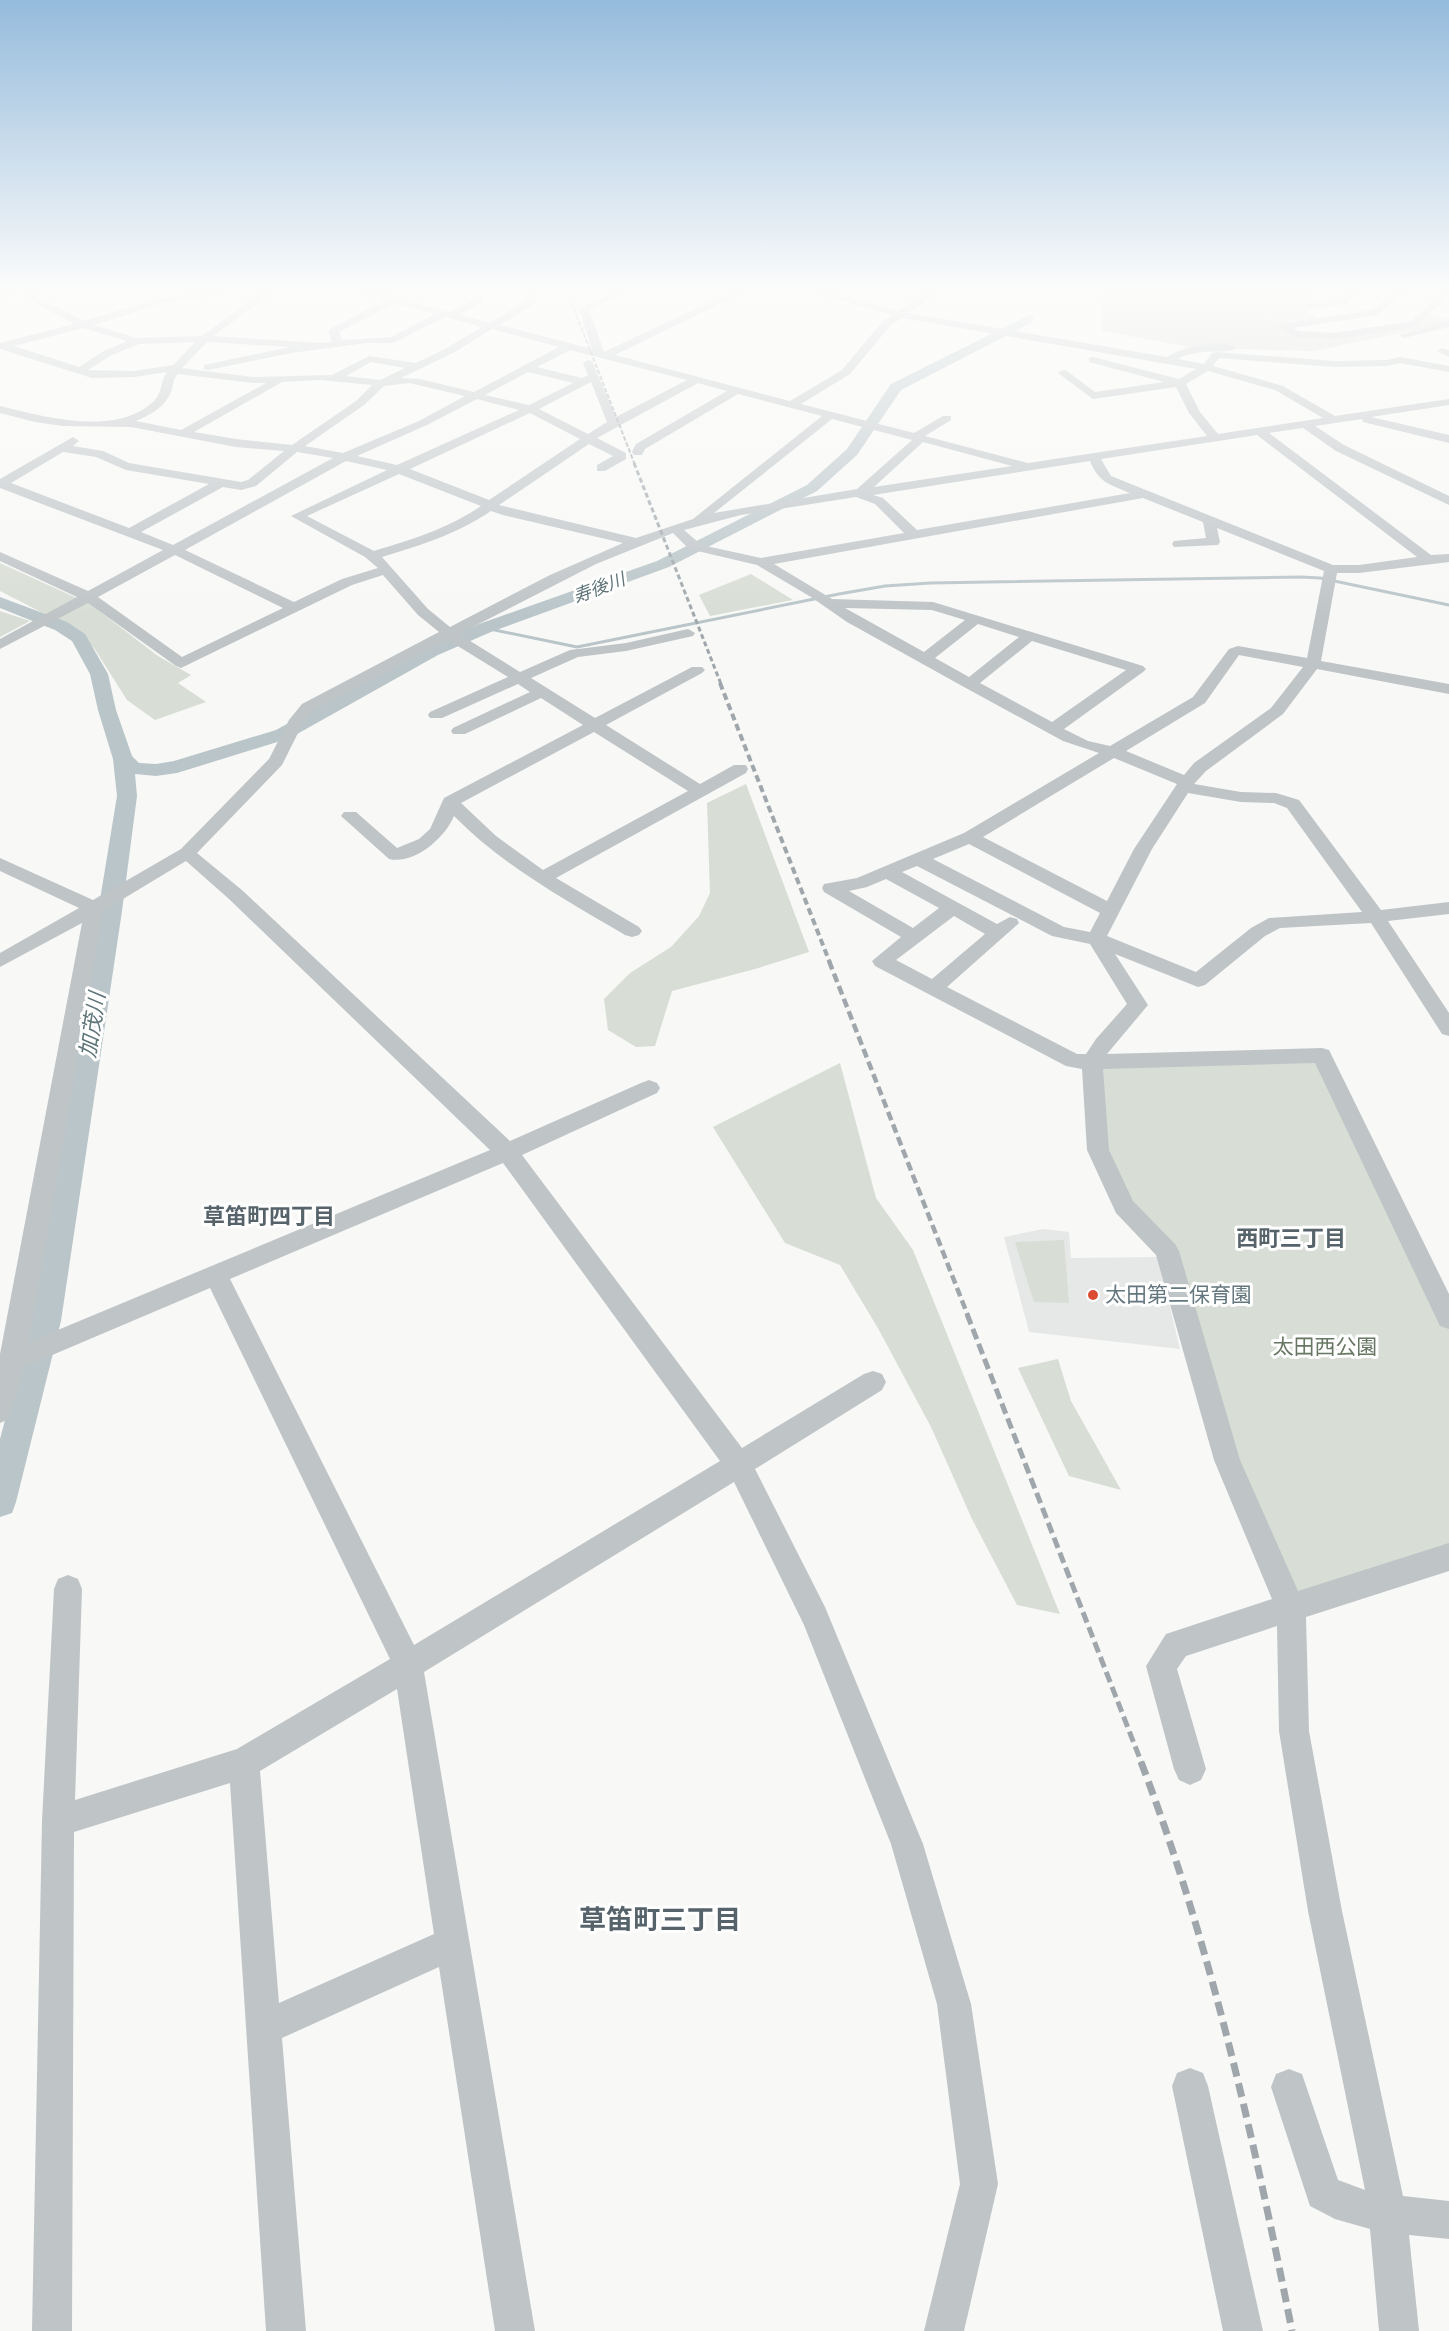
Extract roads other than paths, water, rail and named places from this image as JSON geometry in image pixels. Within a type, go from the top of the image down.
[{"type":"street","points":[[122,424],[162,400]]},
{"type":"street","points":[[182,434],[246,400]]},
{"type":"street","points":[[62,448],[99,454],[126,466],[241,486],[252,483],[296,447],[363,400]]},
{"type":"street","points":[[4,643],[344,457],[423,423],[465,400]]},
{"type":"street","points":[[493,400],[530,409],[622,456],[601,468]]},
{"type":"street","points":[[548,400],[297,516],[372,556],[408,597],[455,638],[700,791]]},
{"type":"street","points":[[600,400],[613,423]]},
{"type":"street","points":[[372,556],[424,540],[461,525],[613,423],[658,400]]},
{"type":"street","points":[[638,452],[640,447],[719,400]]},
{"type":"street","points":[[775,400],[1031,467]]},
{"type":"street","points":[[792,404],[799,400]]},
{"type":"street","points":[[1119,400],[1123,402],[1140,400]]},
{"type":"street","points":[[1189,400],[1195,413],[1216,439]]},
{"type":"street","points":[[1301,400],[1333,420]]},
{"type":"street","points":[[0,961],[99,906],[187,853],[276,761],[293,728],[308,707],[455,638],[544,585],[637,542],[699,519],[766,507],[1449,402]]},
{"type":"street","points":[[0,409],[35,419],[122,424],[236,443],[296,447],[401,468],[489,506],[637,542]]},
{"type":"street","points":[[699,519],[699,516],[831,414]]},
{"type":"street","points":[[1361,416],[1449,439]]},
{"type":"street","points":[[859,494],[919,437],[947,418]]},
{"type":"street","points":[[1,483],[62,448],[96,424]]},
{"type":"street","points":[[1306,425],[1340,447],[1449,501]]},
{"type":"street","points":[[1260,432],[1441,557]]},
{"type":"street","points":[[1094,458],[1101,473],[1107,479],[1331,569],[1441,557]]},
{"type":"street","points":[[130,533],[222,482]]},
{"type":"street","points":[[1,483],[175,550],[294,608]]},
{"type":"street","points":[[859,494],[879,501],[913,534]]},
{"type":"street","points":[[761,562],[1145,494]]},
{"type":"street","points":[[1179,544],[1213,542],[1209,520]]},
{"type":"street","points":[[675,528],[698,547],[761,562],[852,619],[1082,744],[1114,752],[1185,784],[1241,797],[1276,798],[1293,804],[1376,917],[1446,1019]]},
{"type":"street","points":[[0,556],[89,597],[181,663],[347,582],[386,570]]},
{"type":"street","points":[[1096,939],[1143,849],[1185,784],[1200,767],[1277,711],[1313,664],[1331,569]]},
{"type":"street","points":[[825,600],[933,606],[1138,669],[1053,729]]},
{"type":"street","points":[[924,659],[976,619]]},
{"type":"street","points":[[436,715],[575,653],[626,647],[688,633]]},
{"type":"street","points":[[969,684],[1030,636]]},
{"type":"street","points":[[914,937],[831,888],[861,883],[970,837],[1198,700],[1234,652],[1238,650],[1449,689]]},
{"type":"street","points":[[350,816],[395,855],[430,840],[444,821],[450,802],[697,670]]},
{"type":"street","points":[[459,731],[542,692]]},
{"type":"street","points":[[544,877],[740,769]]},
{"type":"street","points":[[450,802],[466,820],[512,857],[632,931]]},
{"type":"street","points":[[970,837],[1111,910]]},
{"type":"street","points":[[187,853],[236,894],[507,1152],[740,1466],[815,1617],[908,1844],[954,2004],[980,2184],[944,2331]]},
{"type":"street","points":[[916,858],[1059,932],[1096,939],[1198,980],[1258,932],[1276,922],[1376,917],[1449,908]]},
{"type":"street","points":[[0,864],[99,906]]},
{"type":"street","points":[[887,872],[999,933]]},
{"type":"street","points":[[0,1411],[14,1360],[99,906]]},
{"type":"street","points":[[952,908],[882,961],[1073,1061],[1322,1054],[1449,1319]]},
{"type":"street","points":[[933,988],[1022,913]]},
{"type":"street","points":[[1096,939],[1138,1005],[1103,1044],[1092,1062],[1098,1150],[1124,1207],[1167,1251],[1227,1460],[1291,1609],[1294,1731],[1325,1911],[1388,2212],[1399,2331]]},
{"type":"street","points":[[14,1360],[507,1152],[649,1088]]},
{"type":"street","points":[[216,1275],[408,1665],[515,2331]]},
{"type":"street","points":[[58,1821],[244,1763],[740,1466],[873,1383]]},
{"type":"street","points":[[1190,1769],[1161,1666],[1176,1644],[1449,1557]]},
{"type":"street","points":[[51,2331],[58,1821],[68,1589]]},
{"type":"street","points":[[244,1763],[286,2331]]},
{"type":"street","points":[[264,2028],[453,1943]]},
{"type":"street","points":[[1190,2086],[1243,2331]]},
{"type":"street","points":[[1289,2088],[1323,2193],[1335,2201],[1388,2212],[1449,2220]]},
{"type":"waterway","name":"寿後川","points":[[123,759],[134,768],[156,770],[177,767],[283,734],[432,651],[485,628],[663,564],[812,488],[852,452],[887,400]]},
{"type":"waterway","points":[[485,628],[577,647],[839,594],[885,586],[930,583],[1301,577],[1320,578],[1449,605]]},
{"type":"waterway","name":"加茂川","points":[[0,602],[61,626],[79,638],[99,674],[107,710],[123,759]]},
{"type":"waterway","name":"加茂川","points":[[0,1502],[46,1321],[127,796],[123,759]]},
{"type":"railway","points":[[610,400],[635,465]]},
{"type":"railway","points":[[634,463],[721,684]]},
{"type":"railway","points":[[720,683],[830,963]]},
{"type":"railway","points":[[829,961],[968,1316]]},
{"type":"railway","points":[[967,1314],[1142,1764]]},
{"type":"railway","points":[[1141,1762],[1166,1831],[1210,1972],[1246,2115],[1292,2331]]},
{"type":"place","name":"太田第二保育園","points":[[1093,1295]]},
{"type":"district","name":"草笛町四丁目","points":[[269,1216]]},
{"type":"district","name":"西町三丁目","points":[[1291,1238]]},
{"type":"district","name":"草笛町三丁目","points":[[660,1920]]},
{"type":"park label","name":"太田西公園","points":[[1325,1347]]}]
